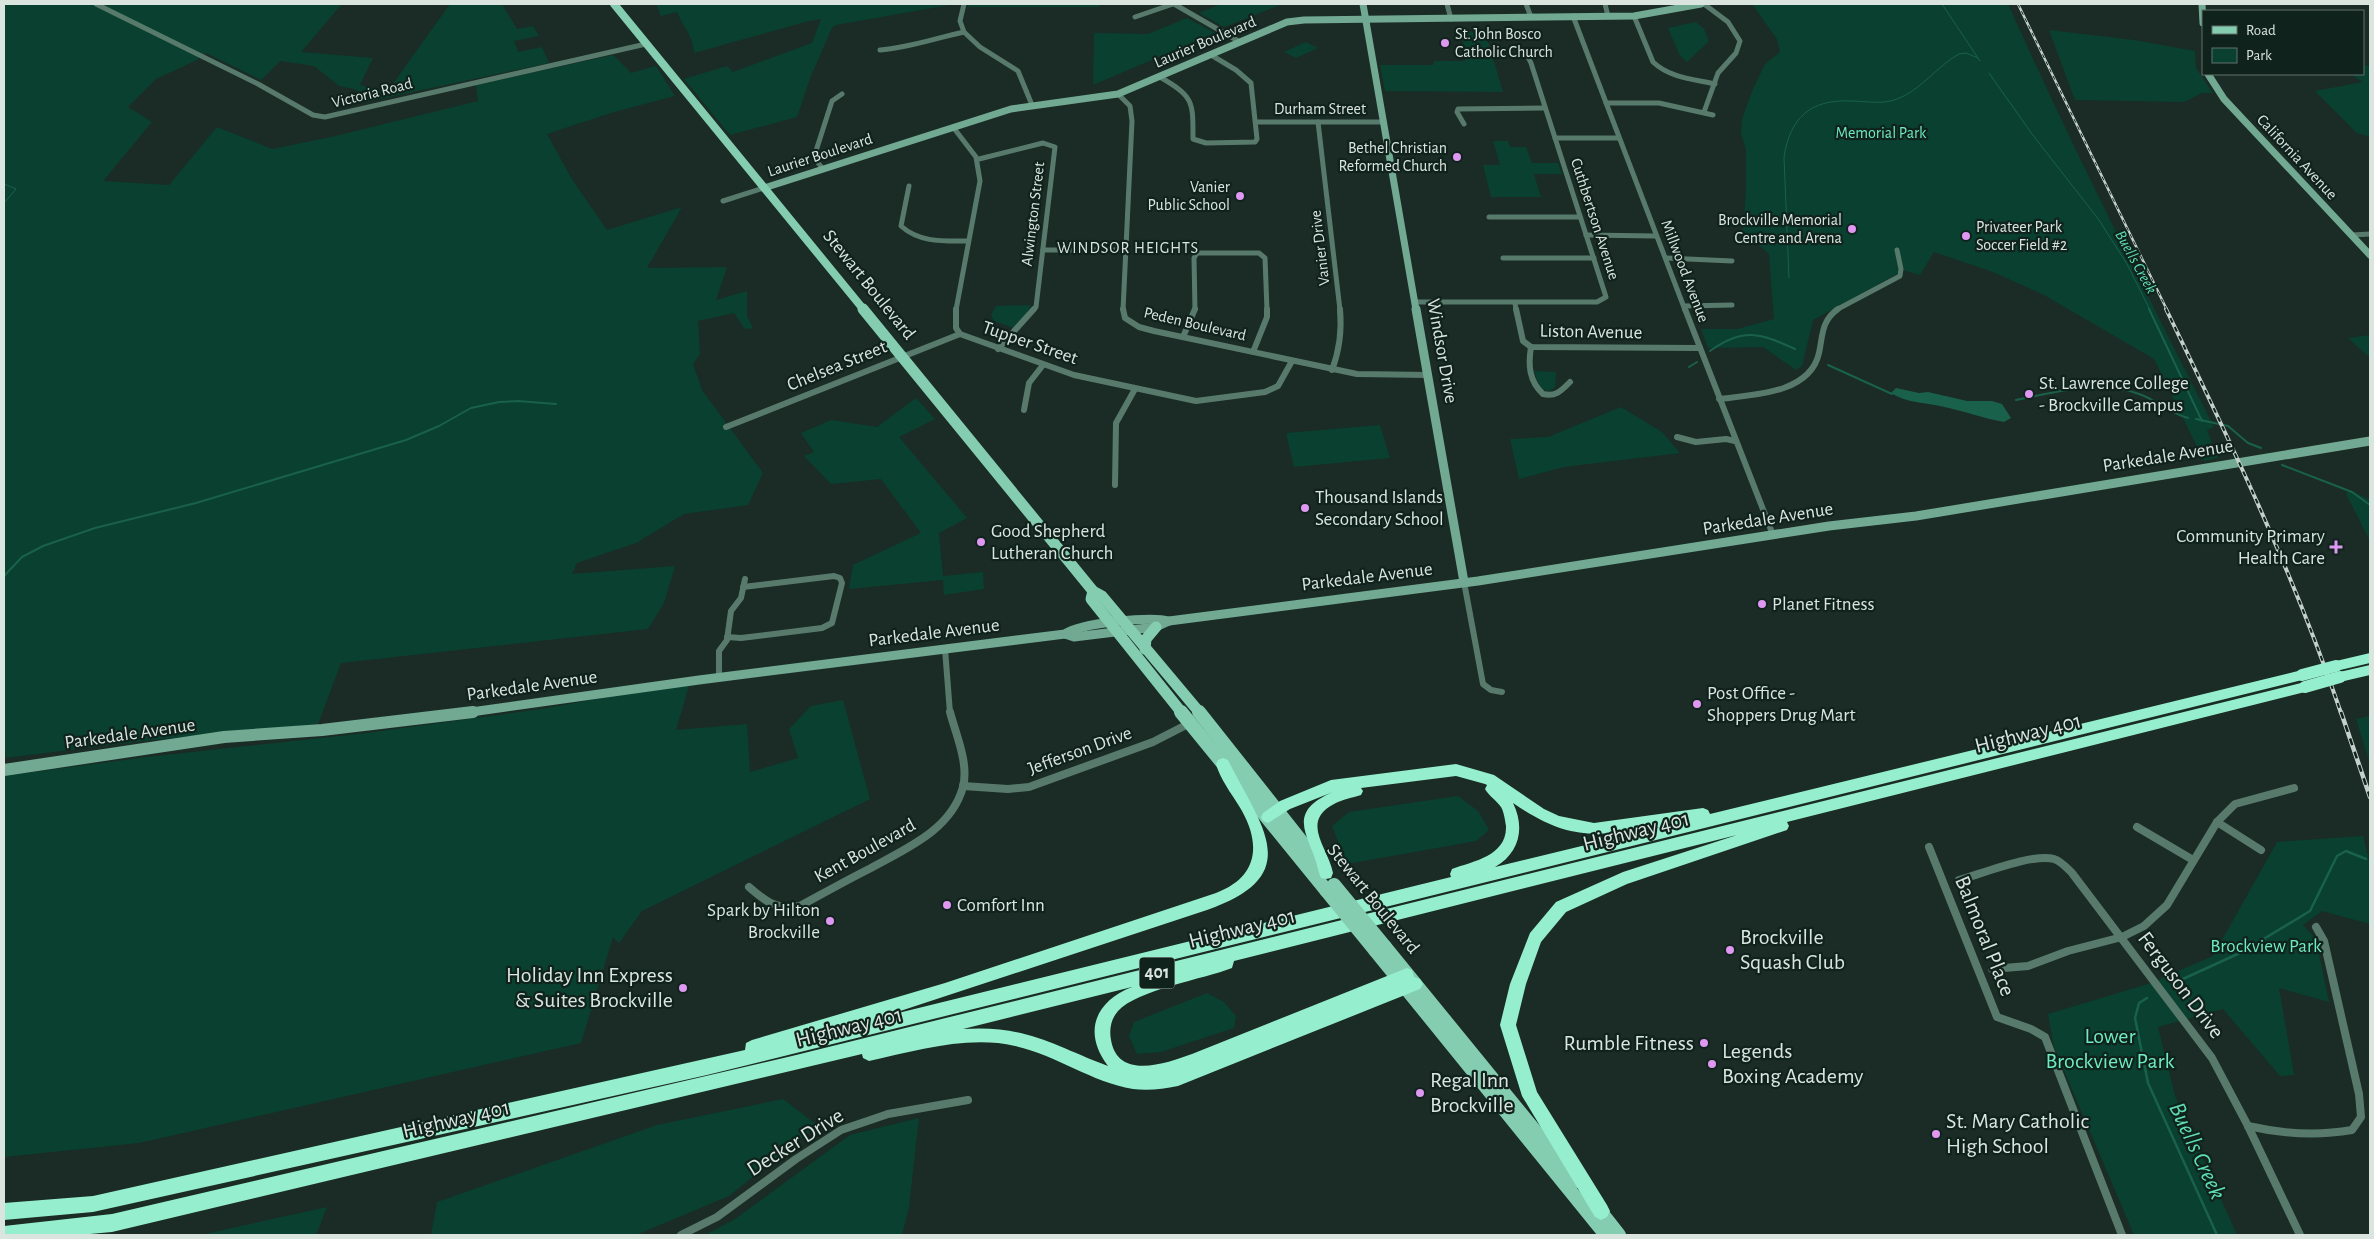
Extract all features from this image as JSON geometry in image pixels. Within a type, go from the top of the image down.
[{"type":"highway","name":"Highway 401","points":[[4,1235],[112,1223],[792,1064],[1852,801],[2338,672],[2370,658]]},
{"type":"highway","name":"Highway 401","points":[[2338,672],[2370,670]]},
{"type":"highway","name":"Highway 401","points":[[4,1212],[93,1204],[707,1067],[1782,803],[2304,681]]},
{"type":"highway","points":[[707,1067],[742,1051],[945,990],[1230,894],[1247,881],[1254,872],[1262,856],[1262,844],[1259,828],[1226,777],[1223,764]]},
{"type":"highway","points":[[1273,814],[1286,805],[1331,786],[1456,770],[1478,774],[1488,779],[1539,814],[1557,822],[1594,829],[1667,820],[1754,804],[1782,803]]},
{"type":"highway","points":[[1329,883],[1324,861],[1309,825],[1311,816],[1316,809],[1331,797],[1346,792],[1456,776],[1466,777],[1496,792],[1509,807],[1514,827],[1510,842],[1502,855],[1476,868],[1368,899],[1338,912]]},
{"type":"highway","points":[[1601,1211],[1530,1096],[1508,1025],[1518,984],[1535,938],[1561,907],[1623,879],[1791,823],[1842,810],[1852,801]]},
{"type":"highway","points":[[1253,949],[1237,960],[1131,994],[1119,1000],[1108,1012],[1103,1024],[1106,1052],[1119,1066],[1134,1073],[1157,1073],[1192,1062],[1407,981]]},
{"type":"highway","points":[[792,1064],[813,1065],[901,1047],[974,1036],[996,1036],[1016,1038],[1044,1047],[1113,1078],[1142,1083],[1161,1083],[1178,1078],[1407,981]]},
{"type":"main road","name":"Stewart Boulevard","points":[[614,4],[1093,591],[1102,596],[1202,716],[1273,814],[1380,948],[1601,1211],[1619,1235]]},
{"type":"main road","name":"Stewart Boulevard","points":[[1093,591],[1091,599],[1189,724],[1214,750],[1223,764],[1273,814]]},
{"type":"main road","points":[[1145,649],[1146,639],[1156,628]]},
{"type":"main road","name":"Stewart Boulevard","points":[[1407,981],[1606,1235]]},
{"type":"street","name":"Victoria Road","points":[[96,4],[258,84],[312,115],[325,117],[375,104],[646,44]]},
{"type":"street","points":[[964,4],[960,21],[964,32],[980,47],[1018,71],[1032,105]]},
{"type":"street","points":[[1135,17],[1174,4],[1240,42]]},
{"type":"street","name":"Windsor Drive","points":[[1363,4],[1483,684],[1491,690],[1502,692]]},
{"type":"street","points":[[1447,4],[1451,18]]},
{"type":"street","points":[[1526,4],[1531,16]]},
{"type":"street","points":[[1605,4],[1608,16]]},
{"type":"street","points":[[1702,4],[1728,22],[1736,32],[1740,44],[1739,48],[1721,68],[1704,112]]},
{"type":"street","name":"Laurier Boulevard","points":[[764,188],[1011,109],[1118,94],[1287,22],[1304,20],[1531,16],[1634,16],[1702,4]]},
{"type":"street","name":"Millwood Avenue","points":[[1573,16],[1718,399],[1773,535]]},
{"type":"street","points":[[1634,16],[1653,62],[1657,66],[1675,75],[1715,84]]},
{"type":"street","points":[[880,50],[898,49],[928,38],[964,32]]},
{"type":"street","name":"Cuthbertson Avenue","points":[[1415,302],[1596,302],[1606,297],[1525,51]]},
{"type":"street","points":[[1160,77],[1185,93],[1193,102],[1193,139],[1198,142],[1254,142],[1257,139],[1251,83],[1236,70],[1211,55]]},
{"type":"street","name":"California Avenue","points":[[2209,75],[2224,99],[2370,255]]},
{"type":"street","points":[[823,169],[815,159],[815,154],[832,101],[842,94]]},
{"type":"street","name":"Peden Boulevard","points":[[1118,94],[1130,106],[1132,120],[1122,304],[1125,318],[1139,327],[1332,370],[1377,376],[1428,375]]},
{"type":"street","points":[[1606,103],[1659,103],[1713,115]]},
{"type":"street","points":[[1464,124],[1457,112],[1458,109],[1544,108]]},
{"type":"street","name":"Durham Street","points":[[1256,122],[1384,122]]},
{"type":"street","name":"Vanier Drive","points":[[1318,122],[1342,330],[1338,353],[1332,370]]},
{"type":"street","points":[[953,127],[979,159]]},
{"type":"street","points":[[1555,138],[1618,138]]},
{"type":"street","name":"Alwington Street","points":[[979,159],[1043,144],[1051,144],[1055,147],[1036,307],[998,349]]},
{"type":"street","name":"Tupper Street","points":[[979,159],[980,182],[955,316],[956,328],[960,334],[1074,376],[1196,401],[1265,392],[1278,386],[1292,361]]},
{"type":"street","points":[[909,186],[901,226],[905,231],[928,240],[968,241]]},
{"type":"street","points":[[723,201],[764,188]]},
{"type":"street","points":[[1489,217],[1580,217]]},
{"type":"street","points":[[2352,235],[2370,234]]},
{"type":"street","points":[[1586,235],[1656,236]]},
{"type":"street","points":[[1043,250],[1124,250]]},
{"type":"street","points":[[1718,399],[1771,392],[1802,379],[1816,362],[1820,351],[1822,328],[1832,313],[1900,276],[1901,269],[1897,250]]},
{"type":"street","points":[[1183,337],[1195,310],[1194,258],[1197,253],[1259,253],[1265,258],[1267,316],[1253,352]]},
{"type":"street","points":[[1503,258],[1594,258]]},
{"type":"street","points":[[1666,258],[1732,261]]},
{"type":"street","name":"Liston Avenue","points":[[1515,303],[1523,341],[1531,347],[1700,348]]},
{"type":"street","points":[[1684,306],[1732,305]]},
{"type":"street","name":"Chelsea Street","points":[[726,427],[960,334]]},
{"type":"street","points":[[1531,347],[1528,360],[1535,388],[1540,393],[1550,396],[1563,390],[1570,382]]},
{"type":"street","points":[[1024,410],[1029,383],[1043,366]]},
{"type":"street","points":[[1115,485],[1116,423],[1135,389]]},
{"type":"street","points":[[1677,437],[1696,442],[1726,439],[1735,441]]},
{"type":"street","name":"Parkedale Avenue","points":[[1127,626],[1156,628],[1169,621],[1464,582],[1851,523],[1916,516],[2370,440]]},
{"type":"street","points":[[719,678],[719,651],[727,637],[731,611],[741,598],[744,583],[834,576],[840,578],[842,583],[832,623],[822,628],[742,638],[727,637]]},
{"type":"street","name":"Parkedale Avenue","points":[[4,770],[224,737],[322,730],[415,720],[719,678],[1065,634],[1074,638],[1158,618],[1169,621]]},
{"type":"street","name":"Kent Boulevard","points":[[749,887],[768,904],[783,910],[800,906],[922,840],[941,824],[955,805],[963,786],[964,765],[948,704],[946,649]]},
{"type":"street","name":"Jefferson Drive","points":[[963,786],[1008,789],[1030,787],[1153,742],[1202,716]]},
{"type":"street","points":[[1992,969],[2028,966],[2068,951],[2122,937],[2144,926],[2167,904],[2217,822],[2236,804],[2294,788]]},
{"type":"street","points":[[2217,822],[2262,850]]},
{"type":"street","points":[[2137,827],[2193,860]]},
{"type":"street","name":"Balmoral Place","points":[[1929,847],[1966,943],[1998,1017],[2031,1028],[2045,1037],[2122,1235]]},
{"type":"street","name":"Ferguson Drive","points":[[1959,880],[2036,859],[2052,859],[2068,869],[2082,884],[2212,1058],[2248,1126],[2300,1235]]},
{"type":"street","points":[[2248,1126],[2267,1131],[2333,1134],[2352,1130],[2361,1117],[2358,1094],[2324,941],[2316,927]]},
{"type":"street","name":"Decker Drive","points":[[681,1235],[717,1217],[796,1159],[841,1130],[888,1114],[968,1100]]},
{"type":"green space","points":[[4,4],[342,4],[301,52],[373,58],[360,85],[387,92],[450,4],[502,4],[517,29],[533,26],[539,36],[514,41],[518,52],[542,47],[549,63],[352,105],[358,90],[339,86],[314,66],[280,61],[261,80],[206,53],[197,60],[156,79],[128,107],[152,122],[103,181],[169,185],[217,127],[272,149],[331,137],[478,101],[476,85],[613,55],[631,73],[656,66],[675,96],[614,112],[547,134],[573,181],[607,230],[682,207],[647,268],[727,267],[716,300],[747,291],[747,316],[753,328],[745,329],[734,313],[698,321],[700,354],[693,364],[702,390],[763,473],[748,505],[684,514],[636,543],[577,563],[572,574],[675,566],[664,603],[648,629],[341,663],[318,724],[152,740],[4,758]]},
{"type":"green space","points":[[656,4],[955,4],[836,25],[832,28],[811,76],[797,117],[730,135],[684,79],[727,66],[733,72],[812,43],[821,19],[694,53],[690,37],[677,12],[661,16]]},
{"type":"green space","points":[[969,4],[1100,4],[1099,7],[968,7]]},
{"type":"green space","points":[[1221,4],[1332,5],[1280,5],[1224,27],[1199,13]]},
{"type":"green space","name":"Memorial Park","points":[[1752,4],[2008,4],[2134,269],[2214,427],[2207,430],[2218,458],[2204,461],[2154,359],[2044,295],[1993,272],[1934,252],[1920,275],[1900,269],[1897,274],[1813,320],[1802,366],[1796,370],[1763,347],[1708,348],[1701,329],[1737,329],[1774,319],[1769,254],[1743,231],[1746,191],[1746,149],[1741,134],[1742,119],[1752,91],[1765,64],[1780,52],[1777,39]]},
{"type":"green space","points":[[1187,18],[1215,33],[1093,85],[1094,33],[1148,34]]},
{"type":"green space","points":[[1696,22],[1704,29],[1709,41],[1687,62],[1680,56],[1668,28]]},
{"type":"green space","points":[[2049,30],[2134,40],[2195,51],[2196,68],[2213,93],[2202,93],[2184,102],[2075,100]]},
{"type":"green space","points":[[1485,31],[1503,92],[1385,91],[1380,65],[1433,65],[1434,61],[1465,61],[1465,50],[1460,32]]},
{"type":"green space","points":[[1306,42],[1318,48],[1296,58],[1284,52]]},
{"type":"green space","points":[[2364,65],[2370,66],[2370,137],[2357,133],[2315,91],[2363,82],[2352,75],[2364,75]]},
{"type":"green space","points":[[1493,141],[1508,141],[1510,147],[1526,147],[1532,163],[1558,163],[1562,174],[1534,174],[1541,197],[1491,197],[1483,165],[1500,165]]},
{"type":"green space","points":[[1031,305],[1027,314],[1013,328],[994,321],[991,315],[996,306]]},
{"type":"green space","points":[[2370,335],[2370,358],[2348,338]]},
{"type":"green space","points":[[1534,371],[1556,372],[1555,387],[1549,392],[1540,388]]},
{"type":"green space","points":[[916,398],[935,419],[899,437],[967,518],[939,533],[943,576],[983,572],[984,589],[944,595],[943,580],[849,589],[853,565],[921,533],[881,479],[831,484],[804,456],[814,452],[801,433],[831,420],[877,427]]},
{"type":"green space","points":[[1621,407],[1662,432],[1680,453],[1564,467],[1519,479],[1510,439],[1548,437]]},
{"type":"green space","points":[[1380,425],[1390,458],[1294,467],[1286,433]]},
{"type":"green space","points":[[2350,490],[2370,500],[2370,541],[2346,494]]},
{"type":"green space","points":[[689,686],[676,730],[747,724],[750,772],[798,758],[789,729],[811,706],[843,700],[870,799],[642,911],[619,943],[613,937],[581,1043],[139,1143],[4,1157],[4,776],[147,757],[367,733],[541,709],[653,689]]},
{"type":"green space","points":[[2370,716],[2370,764],[2356,719]]},
{"type":"green space","points":[[1458,796],[1478,811],[1489,830],[1476,841],[1347,864],[1332,826],[1349,812]]},
{"type":"green space","points":[[2363,836],[2370,864],[2370,924],[2322,911],[2303,925],[2316,939],[2329,1002],[2279,988],[2294,1075],[2280,1076],[2223,1009],[2158,1027],[2175,1096],[2237,1235],[2134,1235],[2054,1047],[2048,1014],[2148,984],[2213,956],[2277,842]]},
{"type":"green space","points":[[1207,993],[1224,1002],[1236,1016],[1234,1028],[1161,1052],[1137,1054],[1129,1036],[1134,1022]]},
{"type":"green space","points":[[783,1099],[817,1125],[729,1196],[636,1235],[431,1235],[437,1202],[657,1125]]},
{"type":"green space","points":[[919,1118],[909,1207],[902,1235],[705,1235],[735,1219],[850,1135]]},
{"type":"green space","points":[[327,1207],[316,1235],[200,1235]]},
{"type":"shaded area","points":[[1896,388],[1919,393],[1928,392],[1967,401],[1992,401],[2002,404],[2011,418],[2004,422],[1909,400],[1891,393]]},
{"type":"waterway","name":"Buells Creek","points":[[1942,4],[1978,58]]},
{"type":"waterway","points":[[1789,278],[1784,157],[1791,132],[1797,122],[1804,114],[1824,103],[1837,101],[1880,102],[1897,99],[1913,90],[1959,54],[1966,53],[1978,58]]},
{"type":"waterway","name":"Buells Creek","points":[[1989,73],[2032,134],[2099,220],[2127,264],[2150,310]]},
{"type":"waterway","points":[[4,184],[16,189],[4,203]]},
{"type":"waterway","name":"Buells Creek","points":[[2149,309],[2202,420]]},
{"type":"waterway","points":[[1710,351],[1732,338],[1752,335],[1772,339],[1795,349]]},
{"type":"waterway","points":[[1689,367],[1697,362]]},
{"type":"waterway","points":[[1828,365],[1892,394]]},
{"type":"waterway","points":[[2016,400],[2078,389],[2110,388],[2139,394],[2188,418]]},
{"type":"waterway","points":[[4,576],[22,557],[43,546],[95,528],[196,503],[406,440],[439,426],[471,408],[499,402],[518,401],[556,404]]},
{"type":"waterway","name":"Buells Creek","points":[[2196,419],[2202,420]]},
{"type":"waterway","name":"Buells Creek","points":[[2202,420],[2228,426],[2248,443],[2261,448]]},
{"type":"waterway","name":"Buells Creek","points":[[2282,465],[2352,492],[2370,505]]},
{"type":"waterway","name":"Buells Creek","points":[[2172,984],[2242,952],[2310,911],[2337,856],[2346,851],[2366,859]]},
{"type":"waterway","name":"Buells Creek","points":[[2147,998],[2139,1003],[2135,1018],[2148,1083],[2217,1235]]},
{"type":"railway","points":[[2018,4],[2167,310]]},
{"type":"railway","points":[[2166,309],[2260,508],[2303,610],[2341,713]]},
{"type":"railway","points":[[2341,712],[2370,797]]},
{"type":"place","name":"St. John Bosco Catholic Church","points":[[1445,43]]},
{"type":"place","name":"Bethel Christian Reformed Church","points":[[1457,157]]},
{"type":"place","name":"Vanier Public School","points":[[1240,196]]},
{"type":"place","name":"Brockville Memorial Centre and Arena","points":[[1852,229]]},
{"type":"place","name":"Privateer Park Soccer Field #2","points":[[1966,236]]},
{"type":"place","name":"St. Lawrence College - Brockville Campus","points":[[2029,394]]},
{"type":"place","name":"Thousand Islands Secondary School","points":[[1305,508]]},
{"type":"place","name":"Good Shepherd Lutheran Church","points":[[981,542]]},
{"type":"place","name":"Community Primary Health Care","points":[[2336,547]]},
{"type":"place","name":"Planet Fitness","points":[[1762,604]]},
{"type":"place","name":"Post Office - Shoppers Drug Mart","points":[[1697,704]]},
{"type":"place","name":"Comfort Inn","points":[[947,905]]},
{"type":"place","name":"Spark by Hilton Brockville","points":[[830,921]]},
{"type":"place","name":"Brockville Squash Club","points":[[1730,950]]},
{"type":"place","name":"Holiday Inn Express & Suites Brockville","points":[[683,988]]},
{"type":"place","name":"Rumble Fitness","points":[[1704,1043]]},
{"type":"place","name":"Legends Boxing Academy","points":[[1712,1064]]},
{"type":"place","name":"Regal Inn Brockville","points":[[1420,1093]]},
{"type":"place","name":"St. Mary Catholic High School","points":[[1936,1134]]},
{"type":"district","name":"WINDSOR HEIGHTS","points":[[1128,248]]},
{"type":"park label","name":"Brockview Park","points":[[2266,946]]},
{"type":"park label","name":"Lower Brockview Park","points":[[2110,1048]]}]
